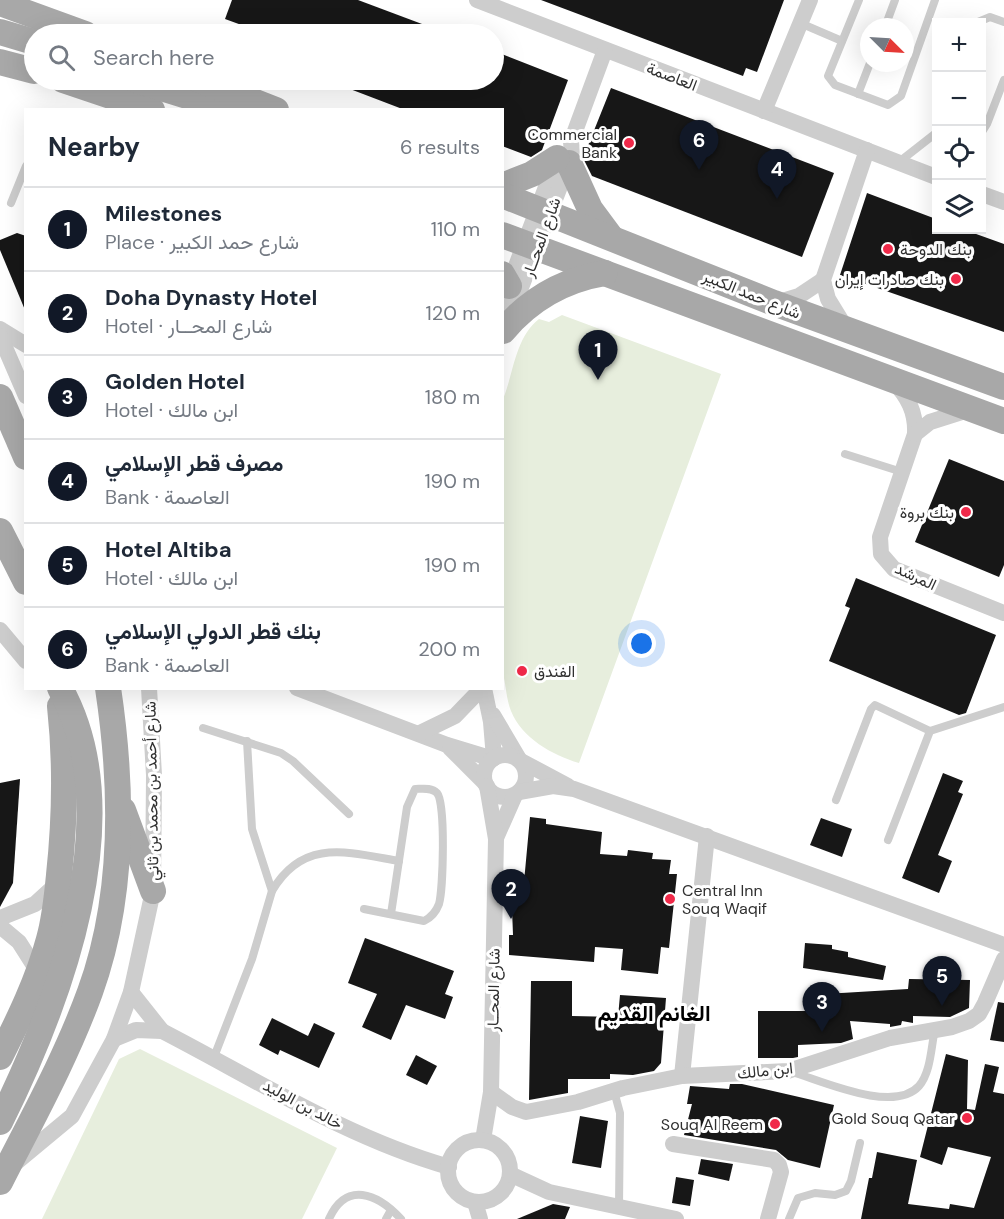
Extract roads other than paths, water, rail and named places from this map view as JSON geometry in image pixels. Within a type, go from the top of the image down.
[{"type":"main road","points":[[8,4],[59,24]]},
{"type":"main road","points":[[0,32],[24,39]]},
{"type":"main road","points":[[0,62],[24,68]]},
{"type":"main road","points":[[93,90],[146,108]]},
{"type":"main road","points":[[168,90],[197,99],[245,98]]},
{"type":"main road","points":[[225,90],[271,108]]},
{"type":"main road","points":[[504,185],[532,174],[566,154],[590,209],[610,236]]},
{"type":"main road","name":"شارع حمد الكبير","points":[[504,196],[774,303],[1004,387]]},
{"type":"main road","name":"شارع حمد الكبير","points":[[522,242],[890,377],[1004,422]]},
{"type":"main road","points":[[504,330],[520,312],[539,297],[563,284],[605,273]]},
{"type":"main road","points":[[0,397],[24,452]]},
{"type":"main road","points":[[0,436],[24,461]]},
{"type":"main road","points":[[0,531],[24,578]]},
{"type":"main road","points":[[0,1057],[38,972],[50,938],[63,837],[64,771],[59,690]]},
{"type":"main road","points":[[0,1122],[45,1023],[68,954],[80,904],[88,810],[86,768],[76,718],[60,690]]},
{"type":"main road","name":"شارع أحمد بن محمد بن ثاني","points":[[3,1176],[61,1063],[94,979],[113,890],[118,798],[114,726],[108,690]]},
{"type":"main road","points":[[114,726],[119,690]]},
{"type":"main road","points":[[118,798],[153,891]]},
{"type":"street","name":"العاصمة","points":[[477,0],[932,175]]},
{"type":"street","points":[[764,111],[810,0]]},
{"type":"street","name":"شارع المحــار","points":[[504,297],[506,280],[522,242],[543,211],[605,50]]},
{"type":"street","points":[[848,331],[836,316],[824,280],[867,150]]},
{"type":"street","points":[[986,196],[1004,202]]},
{"type":"street","name":"شارع المحــار","points":[[504,329],[518,302],[522,242]]},
{"type":"street","points":[[774,303],[799,296],[824,280]]},
{"type":"street","points":[[0,329],[24,344]]},
{"type":"street","points":[[0,336],[24,391]]},
{"type":"street","name":"المرشد","points":[[890,377],[912,407],[916,419],[915,434],[880,537],[881,554],[894,569],[1004,613]]},
{"type":"street","points":[[915,434],[930,422],[972,408]]},
{"type":"street","points":[[0,630],[24,659]]},
{"type":"street","name":"شارع أحمد بن محمد بن ثاني","points":[[3,1176],[72,1116],[114,1039],[131,992],[153,891],[154,775],[150,690]]},
{"type":"street","points":[[302,690],[447,745],[493,758],[506,754],[574,789],[1004,945]]},
{"type":"street","points":[[420,733],[455,716],[481,690]]},
{"type":"street","points":[[484,690],[488,707],[493,758],[486,767],[486,785]]},
{"type":"street","points":[[488,707],[520,760],[527,777],[517,793]]},
{"type":"street","points":[[447,745],[499,796],[553,786],[574,789]]},
{"type":"street","name":"شارع المحــار","points":[[483,1140],[491,1092],[496,839],[486,785]]},
{"type":"street","name":"شارع المحــار","points":[[496,839],[517,793]]},
{"type":"street","points":[[682,1076],[707,836]]},
{"type":"street","points":[[0,918],[35,904],[58,884]]},
{"type":"street","points":[[0,926],[20,942],[38,972]]},
{"type":"street","name":"ابن مالك","points":[[491,1092],[512,1107],[525,1112],[578,1102],[614,1091],[682,1076],[788,1071],[834,1054],[960,1025],[979,1014],[1004,959]]},
{"type":"street","name":"خالد بن الوليد","points":[[131,992],[162,1031]]},
{"type":"street","name":"خالد بن الوليد","points":[[114,1039],[136,1029],[162,1031],[355,1131],[398,1151],[448,1167]]},
{"type":"street","points":[[483,1140],[495,1143],[504,1151],[509,1162],[510,1174],[506,1186],[498,1195],[488,1201],[475,1202],[464,1198],[455,1190],[449,1179],[448,1167],[460,1146],[471,1141],[483,1140]]},
{"type":"street","points":[[673,1144],[774,1160],[781,1172],[768,1219]]},
{"type":"street","points":[[510,1174],[549,1192],[676,1219]]},
{"type":"street","points":[[475,1202],[480,1219]]},
{"type":"lane","points":[[859,0],[828,76],[835,85],[884,104],[897,101],[935,0]]},
{"type":"lane","points":[[888,18],[895,0]]},
{"type":"lane","points":[[986,19],[990,17],[1004,22]]},
{"type":"lane","points":[[800,23],[842,41]]},
{"type":"lane","points":[[858,94],[867,72]]},
{"type":"lane","points":[[986,126],[1004,80]]},
{"type":"lane","points":[[899,162],[932,136]]},
{"type":"lane","points":[[11,203],[24,171]]},
{"type":"lane","points":[[845,454],[902,472]]},
{"type":"lane","points":[[836,800],[871,708],[875,705],[930,731],[1004,707]]},
{"type":"lane","points":[[203,729],[281,753],[293,761],[349,814]]},
{"type":"lane","points":[[888,840],[930,731]]},
{"type":"lane","points":[[247,741],[252,829],[272,891]]},
{"type":"lane","points":[[364,909],[424,921],[431,917],[439,904],[444,823],[442,802],[437,792],[427,788],[415,789],[410,795],[391,914]]},
{"type":"lane","points":[[213,1058],[252,959],[272,891],[283,872],[297,861],[314,854],[350,853],[399,861]]},
{"type":"lane","points":[[788,1071],[878,1098],[901,1097],[918,1088],[927,1073],[935,1029]]},
{"type":"lane","points":[[614,1091],[620,1113],[620,1206]]},
{"type":"lane","points":[[789,1219],[798,1198],[815,1193],[835,1195],[846,1191],[851,1181],[860,1143]]},
{"type":"lane","points":[[329,1219],[336,1205],[344,1198],[355,1194],[366,1195],[401,1219]]},
{"type":"lane","points":[[386,1219],[391,1210]]},
{"type":"place","name":"Commercial Bank","points":[[629,143]]},
{"type":"place","name":"بنك قطر الدولي الإسلامي","points":[[699,170]]},
{"type":"place","name":"مصرف قطر الإسلامي","points":[[777,199]]},
{"type":"place","name":"بنك الدوحة","points":[[888,249]]},
{"type":"place","name":"بنك صادرات إيران","points":[[956,279]]},
{"type":"place","name":"Milestones","points":[[598,380]]},
{"type":"place","name":"بنك بروة","points":[[966,512]]},
{"type":"place","name":"الفندق","points":[[522,671]]},
{"type":"place","name":"Central Inn Souq Waqif","points":[[670,899]]},
{"type":"place","name":"Doha Dynasty Hotel","points":[[511,919]]},
{"type":"place","name":"Hotel Altiba","points":[[942,1006]]},
{"type":"place","name":"Golden Hotel","points":[[822,1032]]},
{"type":"place","name":"Gold Souq Qatar","points":[[967,1118]]},
{"type":"place","name":"Souq Al Reem","points":[[775,1124]]},
{"type":"district","name":"الغانم القديم","points":[[654,1013]]}]
